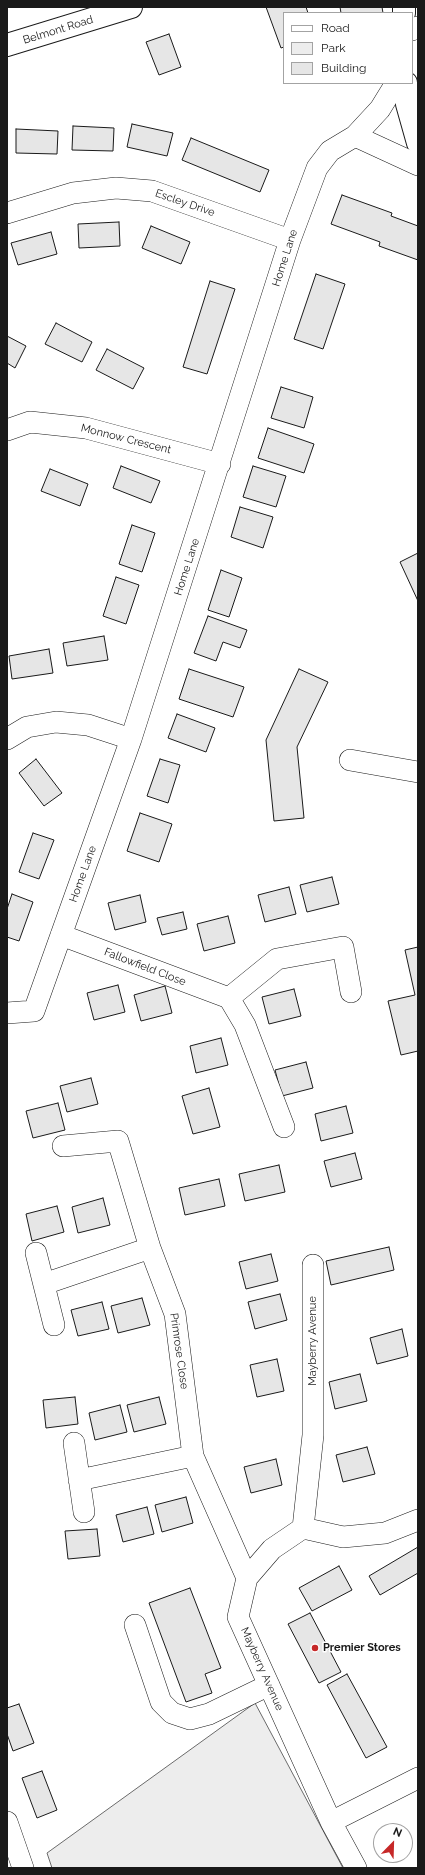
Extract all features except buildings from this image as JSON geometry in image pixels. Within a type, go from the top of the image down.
[{"type":"main road","name":"Belmont Road","points":[[7,45],[131,7]]},
{"type":"main road","points":[[406,84],[407,104],[418,143]]},
{"type":"street","name":"Home Lane","points":[[7,1013],[34,1011],[131,739],[220,464],[290,240],[317,168],[330,151],[355,136],[380,109],[395,84]]},
{"type":"street","points":[[355,136],[418,165]]},
{"type":"street","name":"Escley Drive","points":[[7,213],[73,193],[116,188],[152,190],[290,240]]},
{"type":"street","name":"Monnow Crescent","points":[[7,430],[30,422],[86,428],[220,464]]},
{"type":"street","points":[[7,739],[27,727],[56,722],[88,725],[131,739]]},
{"type":"street","points":[[350,760],[418,772]]},
{"type":"street","name":"Fallowfield Close","points":[[61,935],[229,998]]},
{"type":"street","points":[[284,1127],[245,1025],[229,998],[277,959],[344,947],[351,992]]},
{"type":"street","name":"Primrose Close","points":[[63,1146],[118,1141],[150,1248],[175,1314],[193,1456],[247,1578]]},
{"type":"street","points":[[44,1284],[150,1248]]},
{"type":"street","points":[[36,1253],[54,1325]]},
{"type":"street","name":"Mayberry Avenue","points":[[313,1265],[313,1435],[303,1528],[272,1549],[247,1578],[238,1618],[331,1822],[356,1868]]},
{"type":"street","points":[[74,1443],[84,1512]]},
{"type":"street","points":[[79,1480],[193,1456]]},
{"type":"street","points":[[303,1528],[343,1537],[385,1533],[418,1520]]},
{"type":"street","points":[[135,1625],[161,1702],[172,1713],[190,1720],[209,1714],[269,1685]]},
{"type":"street","points":[[331,1822],[418,1778]]},
{"type":"street","points":[[7,1822],[23,1868]]},
{"type":"green space","points":[[255,1703],[343,1868],[52,1868],[47,1853]]},
{"type":"place","name":"Premier Stores","points":[[315,1648]]}]
